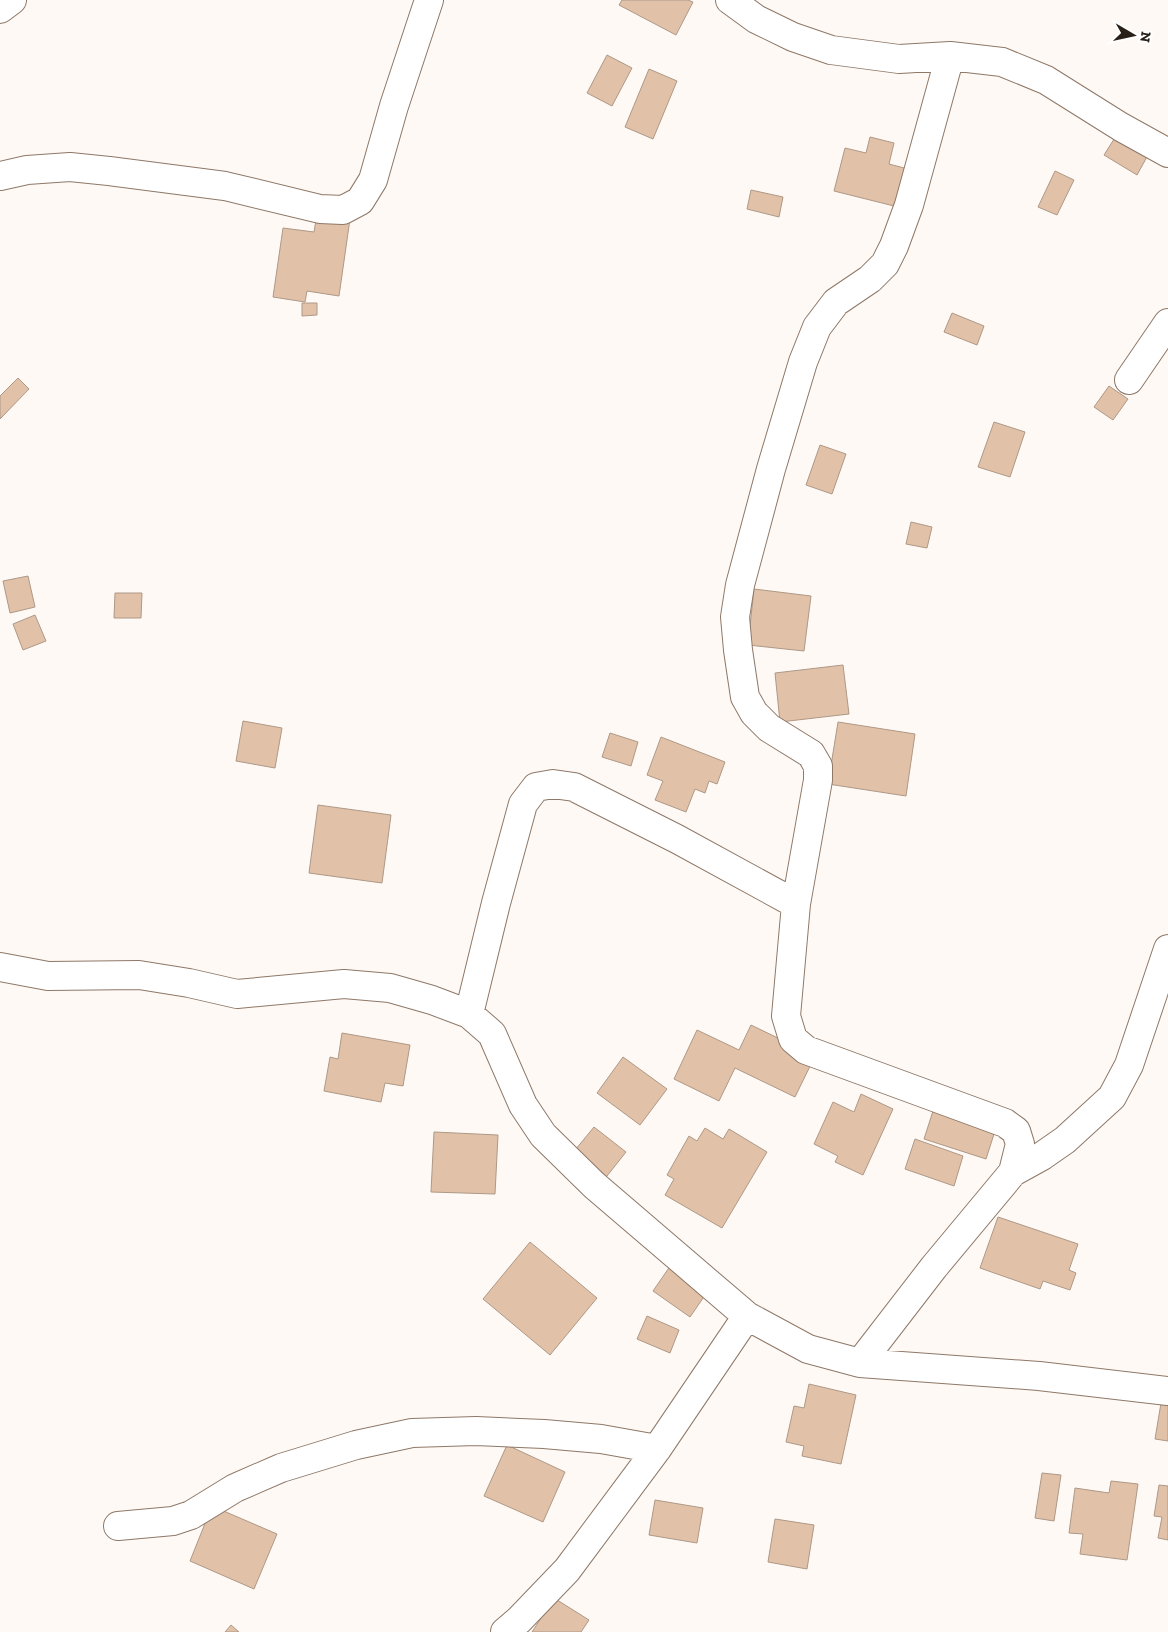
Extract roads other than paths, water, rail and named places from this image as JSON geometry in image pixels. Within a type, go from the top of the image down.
[{"type":"street","points":[[0,9],[12,0]]},
{"type":"street","points":[[0,176],[27,170],[70,167],[225,186],[320,209],[343,210],[360,201],[373,180],[394,106],[428,0]]},
{"type":"street","points":[[730,0],[756,19],[770,26],[793,37],[831,50],[898,59],[950,56],[1002,62],[1046,80],[1121,127],[1168,153]]},
{"type":"street","points":[[950,56],[909,205],[894,246],[885,264],[870,279],[836,302],[818,327],[803,362],[770,469],[740,585],[735,617],[745,697],[754,714],[769,728],[812,754],[818,766],[818,780],[796,904],[786,1016],[793,1039],[806,1050],[1005,1123],[1016,1131],[1020,1144],[1012,1172]]},
{"type":"street","points":[[1129,380],[1168,323]]},
{"type":"street","points":[[469,1014],[522,804],[536,787],[553,784],[574,787],[677,839],[796,904]]},
{"type":"street","points":[[860,1363],[934,1267],[1012,1172],[1042,1156],[1064,1140],[1112,1097],[1129,1065],[1168,949]]},
{"type":"street","points":[[0,967],[48,976],[139,975],[189,983],[237,994],[344,984],[390,988],[432,1000],[469,1014],[492,1034],[523,1105],[544,1135],[594,1185],[747,1316],[808,1350],[860,1363],[1039,1376],[1168,1391]]},
{"type":"street","points":[[505,1632],[567,1570],[657,1449],[747,1316]]},
{"type":"street","points":[[118,1526],[156,1523],[182,1518],[191,1515],[235,1488],[281,1468],[356,1444],[412,1433],[476,1431],[544,1434],[601,1439],[657,1449]]}]
